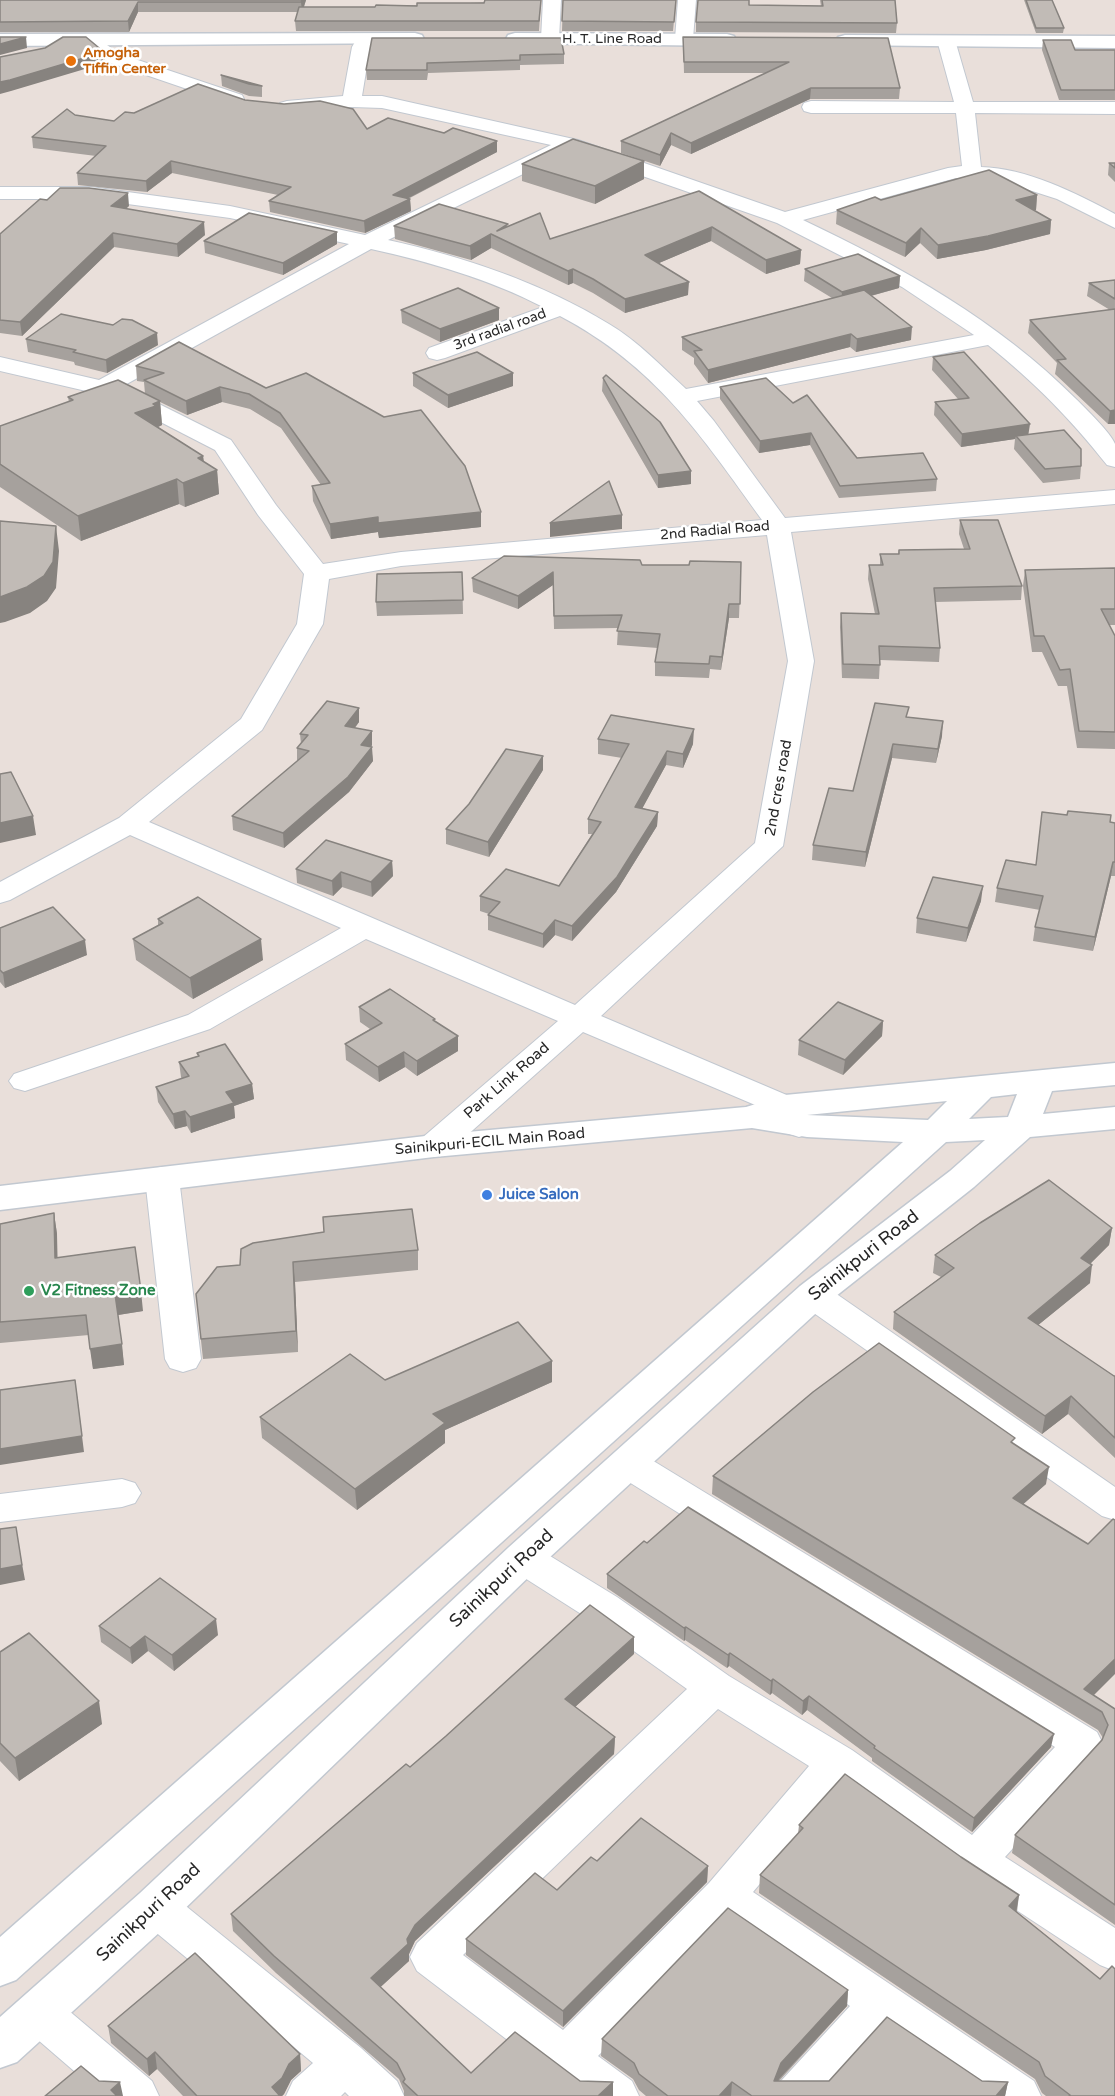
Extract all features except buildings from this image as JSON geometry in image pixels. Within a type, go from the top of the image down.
[{"type":"main road","name":"H. T. Line Road","points":[[550,39],[684,39],[746,45],[496,43],[550,39]]},
{"type":"main road","points":[[0,40],[99,44],[434,43]]},
{"type":"main road","points":[[828,45],[1115,42]]},
{"type":"main road","points":[[0,46],[56,43]]},
{"type":"main road","points":[[946,44],[1115,49]]},
{"type":"main road","points":[[792,1116],[979,1089],[1115,1074]]},
{"type":"main road","points":[[1020,1128],[1039,1082]]},
{"type":"main road","points":[[0,1966],[937,1131],[979,1089]]},
{"type":"main road","points":[[792,1116],[885,1132],[1020,1128],[1115,1118]]},
{"type":"main road","points":[[792,1116],[864,1153],[872,1165],[876,1183]]},
{"type":"main road","name":"Sainikpuri-ECIL Main Road","points":[[0,1198],[434,1146],[792,1116]]},
{"type":"main road","name":"Sainikpuri Road","points":[[0,2048],[156,1907],[523,1558],[813,1295],[962,1179],[1020,1128]]},
{"type":"street","points":[[550,39],[552,0]]},
{"type":"street","points":[[684,39],[687,0]]},
{"type":"street","points":[[18,58],[56,43]]},
{"type":"street","points":[[352,101],[363,43]]},
{"type":"street","points":[[99,44],[114,58],[246,103],[314,106],[352,101],[382,102],[571,144],[784,219],[856,254],[956,310],[1039,375],[1082,418],[1115,460]]},
{"type":"street","points":[[946,44],[965,108],[972,172]]},
{"type":"street","points":[[811,107],[1115,108]]},
{"type":"street","points":[[104,387],[370,241],[571,144]]},
{"type":"street","points":[[784,219],[955,172],[972,172],[997,173],[1064,195],[1115,222]]},
{"type":"street","points":[[0,193],[91,193],[230,212],[427,255],[484,274],[563,307],[602,329],[634,353],[681,397],[706,426],[778,526]]},
{"type":"street","name":"3rd radial road","points":[[437,352],[563,307]]},
{"type":"street","points":[[681,397],[992,338]]},
{"type":"street","points":[[0,364],[120,392],[223,445],[267,510],[317,573],[310,624],[252,724],[129,824],[0,894]]},
{"type":"street","name":"2nd Radial Road","points":[[317,573],[401,559],[1115,497]]},
{"type":"street","name":"2nd cres road","points":[[581,1017],[769,846],[801,661],[778,526]]},
{"type":"street","points":[[129,824],[364,927],[581,1017],[792,1116]]},
{"type":"street","points":[[25,1081],[199,1022],[364,927]]},
{"type":"street","name":"Park Link Road","points":[[434,1146],[581,1017]]},
{"type":"street","points":[[162,1178],[183,1359]]},
{"type":"street","points":[[813,1295],[1115,1506]]},
{"type":"street","points":[[629,1464],[1083,1744],[975,1860]]},
{"type":"street","points":[[0,1508],[122,1493]]},
{"type":"street","points":[[523,1558],[603,1608],[715,1687],[837,1762],[975,1860],[1115,1952]]},
{"type":"street","points":[[615,2096],[432,1957],[715,1687]]},
{"type":"street","points":[[566,2058],[724,1896],[837,1762]]},
{"type":"street","points":[[724,1896],[1018,2096]]},
{"type":"street","points":[[156,1907],[345,2062],[381,2096]]},
{"type":"street","points":[[797,2096],[882,2003]]},
{"type":"street","points":[[39,2013],[136,2096]]},
{"type":"street","points":[[309,2096],[345,2062]]},
{"type":"place","name":"Amogha Tiffin Center","points":[[71,61]]},
{"type":"place","name":"Juice Salon","points":[[487,1195]]},
{"type":"place","name":"V2 Fitness Zone","points":[[29,1291]]}]
